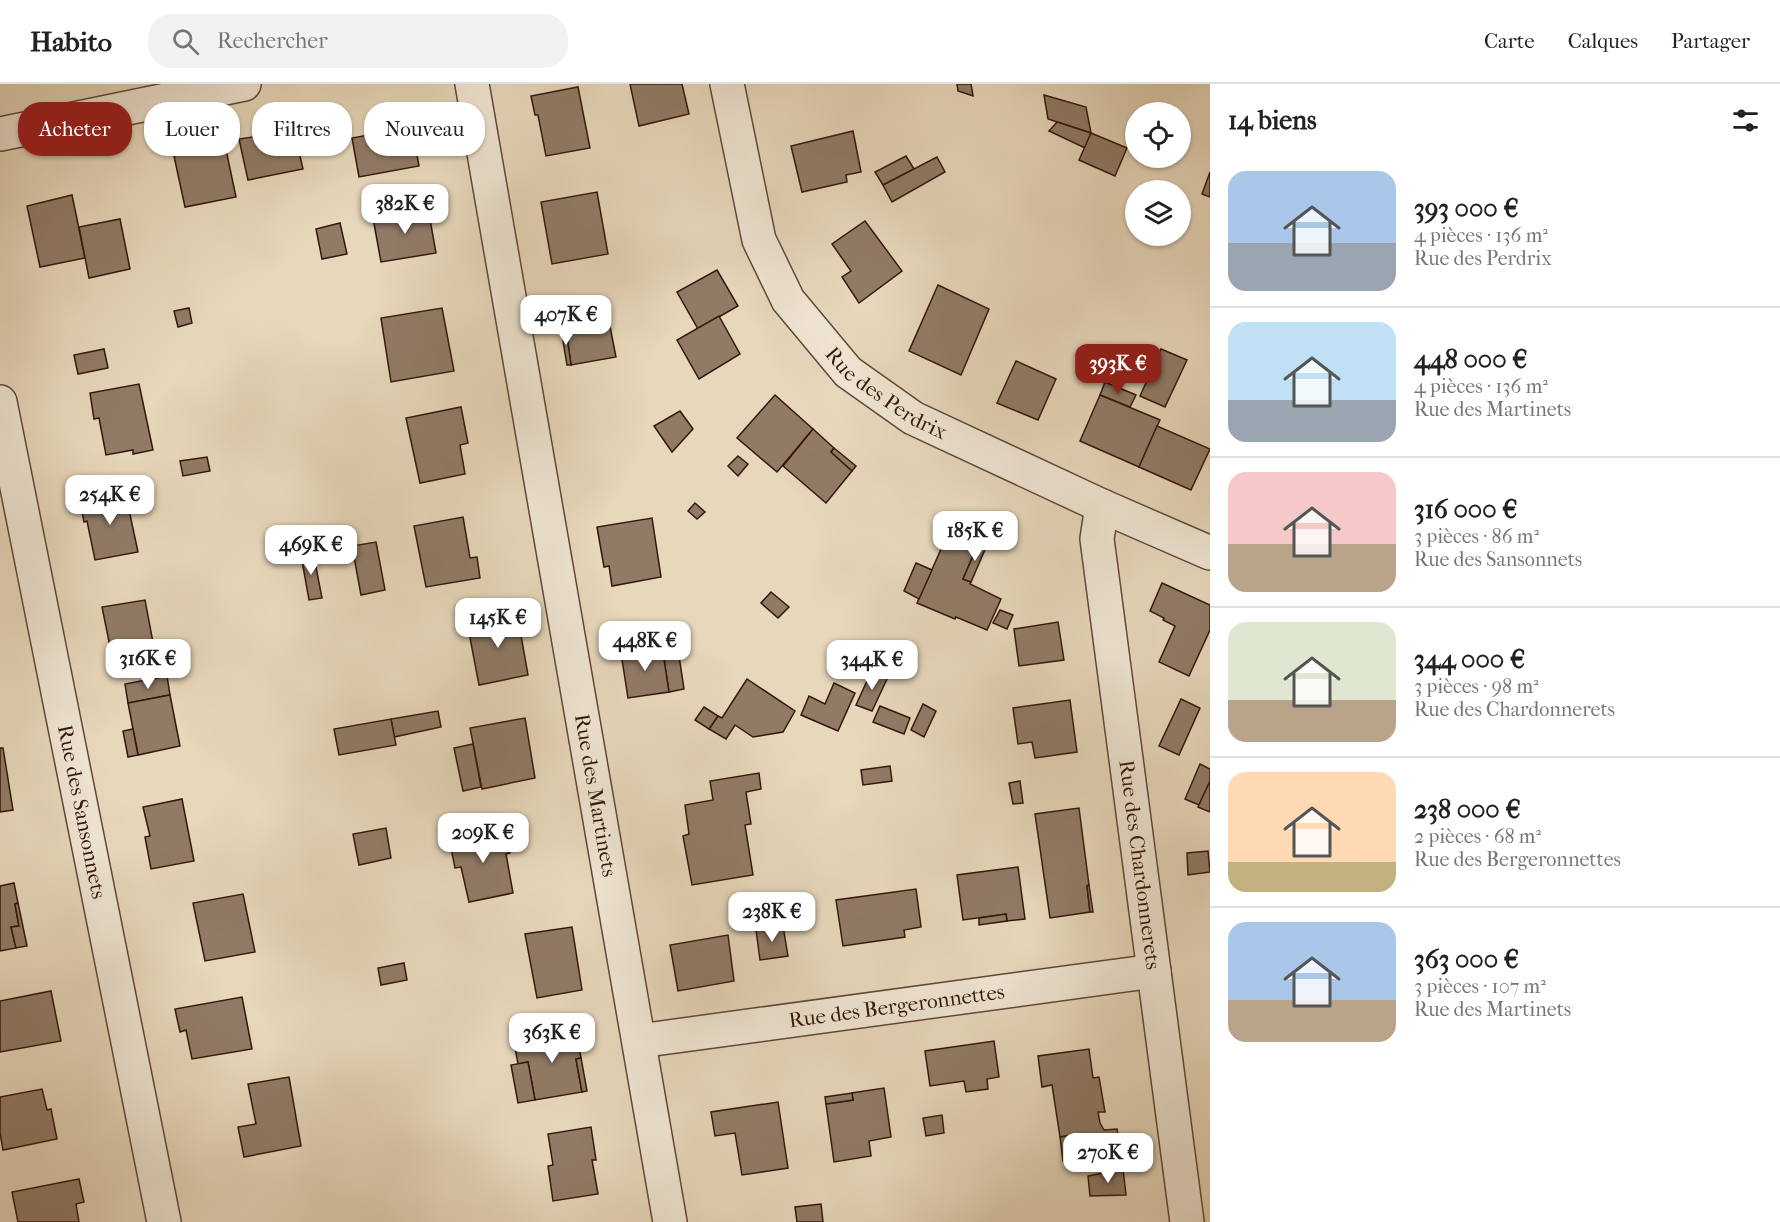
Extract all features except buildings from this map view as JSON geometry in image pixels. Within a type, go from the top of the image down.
[{"type":"street","points":[[0,134],[244,84]]},
{"type":"street","name":"Rue des Martinets","points":[[472,84],[670,1222]]},
{"type":"street","name":"Rue des Perdrix","points":[[727,84],[759,240],[788,300],[848,372],[913,418],[1102,506],[1210,553]]},
{"type":"street","name":"Rue des Sansonnets","points":[[0,402],[164,1222]]},
{"type":"street","name":"Rue des Chardonnerets","points":[[1102,506],[1097,539],[1187,1222]]},
{"type":"street","name":"Rue des Bergeronnettes","points":[[639,1041],[1154,971]]}]
